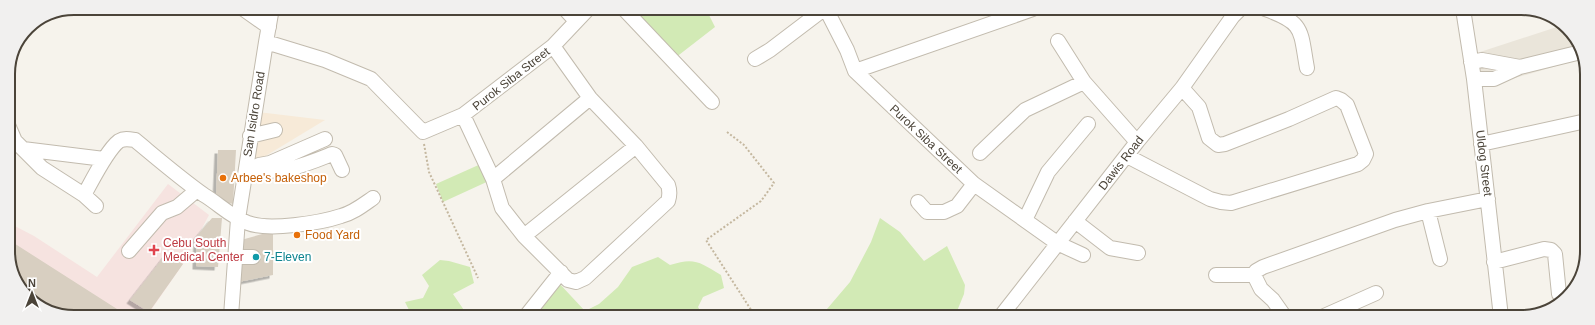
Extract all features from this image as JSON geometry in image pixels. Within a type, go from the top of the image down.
[{"type":"street","points":[[252,15],[269,27]]},
{"type":"street","name":"San Isidro Road","points":[[231,310],[238,219],[250,166],[250,136],[271,15]]},
{"type":"street","points":[[570,15],[576,21]]},
{"type":"street","name":"Purok Siba Street","points":[[421,132],[463,115],[553,46],[582,15]]},
{"type":"street","points":[[630,15],[712,102]]},
{"type":"street","points":[[755,59],[770,50],[817,15]]},
{"type":"street","name":"Purok Siba Street","points":[[828,15],[847,50],[855,72],[974,184],[1057,243],[1083,256]]},
{"type":"street","points":[[855,72],[1016,15]]},
{"type":"street","name":"Dawis Road","points":[[1006,310],[1137,142],[1182,88],[1229,15]]},
{"type":"street","points":[[1281,15],[1294,22],[1300,31],[1307,68]]},
{"type":"street","name":"Uldog Street","points":[[1464,15],[1474,79],[1499,310]]},
{"type":"street","points":[[1058,41],[1084,82],[1137,142]]},
{"type":"street","points":[[266,42],[324,60],[371,80],[421,132]]},
{"type":"street","points":[[463,115],[493,179],[502,208],[524,236],[568,280],[581,280],[585,278],[668,201],[670,196],[668,185],[636,146],[590,98],[553,46]]},
{"type":"street","points":[[1474,79],[1494,78],[1520,68],[1577,53]]},
{"type":"street","points":[[1471,62],[1482,60],[1520,68]]},
{"type":"street","points":[[980,153],[1025,110],[1084,82]]},
{"type":"street","points":[[1127,156],[1210,199],[1231,203],[1358,164],[1363,160],[1366,154],[1347,105],[1342,100],[1336,98],[1289,119],[1225,144],[1218,145],[1209,138],[1199,107],[1182,88]]},
{"type":"street","points":[[493,179],[590,98]]},
{"type":"street","points":[[1481,144],[1580,122]]},
{"type":"street","points":[[1025,220],[1048,172],[1088,124]]},
{"type":"street","points":[[250,136],[275,130]]},
{"type":"street","points":[[84,195],[104,160],[119,142],[126,139],[135,140],[197,190],[238,219],[250,224],[279,227],[316,222],[348,213],[373,198]]},
{"type":"street","points":[[250,166],[270,164],[325,139]]},
{"type":"street","points":[[15,141],[42,168],[84,195],[96,206]]},
{"type":"street","points":[[524,236],[636,146]]},
{"type":"street","points":[[23,149],[104,160]]},
{"type":"street","points":[[250,166],[258,169],[285,170],[332,154],[336,155],[342,170]]},
{"type":"street","points":[[918,202],[927,212],[944,212],[957,206],[974,184]]},
{"type":"street","points":[[129,251],[162,213],[177,207],[197,190]]},
{"type":"street","points":[[1254,275],[1256,271],[1263,266],[1395,220],[1428,211],[1488,199]]},
{"type":"street","points":[[1428,211],[1440,259]]},
{"type":"street","points":[[1075,222],[1110,248],[1138,253]]},
{"type":"street","points":[[1494,262],[1544,249],[1551,250],[1554,254],[1559,294]]},
{"type":"street","points":[[235,257],[253,257]]},
{"type":"street","points":[[531,310],[561,272]]},
{"type":"street","points":[[1216,275],[1254,275]]},
{"type":"street","points":[[1254,275],[1261,289],[1273,300],[1280,310]]},
{"type":"street","points":[[1338,310],[1376,293]]},
{"type":"path","points":[[421,132],[429,172],[478,278]]},
{"type":"path","points":[[727,132],[744,145],[774,183],[761,201],[706,240],[752,310]]},
{"type":"shaded area","points":[[1557,27],[1568,38],[1576,51],[1578,60],[1484,87],[1477,53]]},
{"type":"shaded area","points":[[258,112],[325,120],[249,166]]},
{"type":"shaded area","name":"Cebu South Medical Center","points":[[168,184],[209,215],[183,264],[151,310],[74,310],[51,306],[19,274],[16,263],[15,226],[34,236],[97,277]]},
{"type":"green space","points":[[634,15],[709,15],[715,27],[675,58]]},
{"type":"green space","points":[[483,163],[491,180],[443,202],[436,184]]},
{"type":"green space","points":[[880,218],[900,232],[924,261],[947,246],[965,285],[964,294],[957,310],[826,310],[850,282],[871,242]]},
{"type":"green space","points":[[658,257],[670,265],[685,261],[697,262],[721,275],[724,288],[703,297],[698,307],[700,310],[587,310],[599,304],[618,287],[632,267]]},
{"type":"green space","points":[[440,260],[470,267],[474,283],[453,294],[464,310],[409,310],[405,302],[423,298],[429,286],[422,275]]},
{"type":"green space","points":[[557,281],[584,310],[537,310]]},
{"type":"building","points":[[218,150],[236,150],[233,204],[221,201],[216,196]]},
{"type":"building","points":[[212,218],[222,218],[218,267],[196,266],[197,236]]},
{"type":"building","name":"7-Eleven","points":[[273,231],[273,275],[238,282],[241,240]]},
{"type":"building","points":[[15,244],[119,310],[74,310],[51,306],[44,302],[27,287],[19,274],[16,263]]},
{"type":"building","points":[[166,254],[183,264],[150,310],[146,310],[130,300]]},
{"type":"place","name":"Arbee's bakeshop","points":[[223,178]]},
{"type":"place","name":"Food Yard","points":[[297,235]]},
{"type":"place","name":"Cebu South Medical Center","points":[[154,250]]},
{"type":"place","name":"7-Eleven","points":[[256,257]]}]
